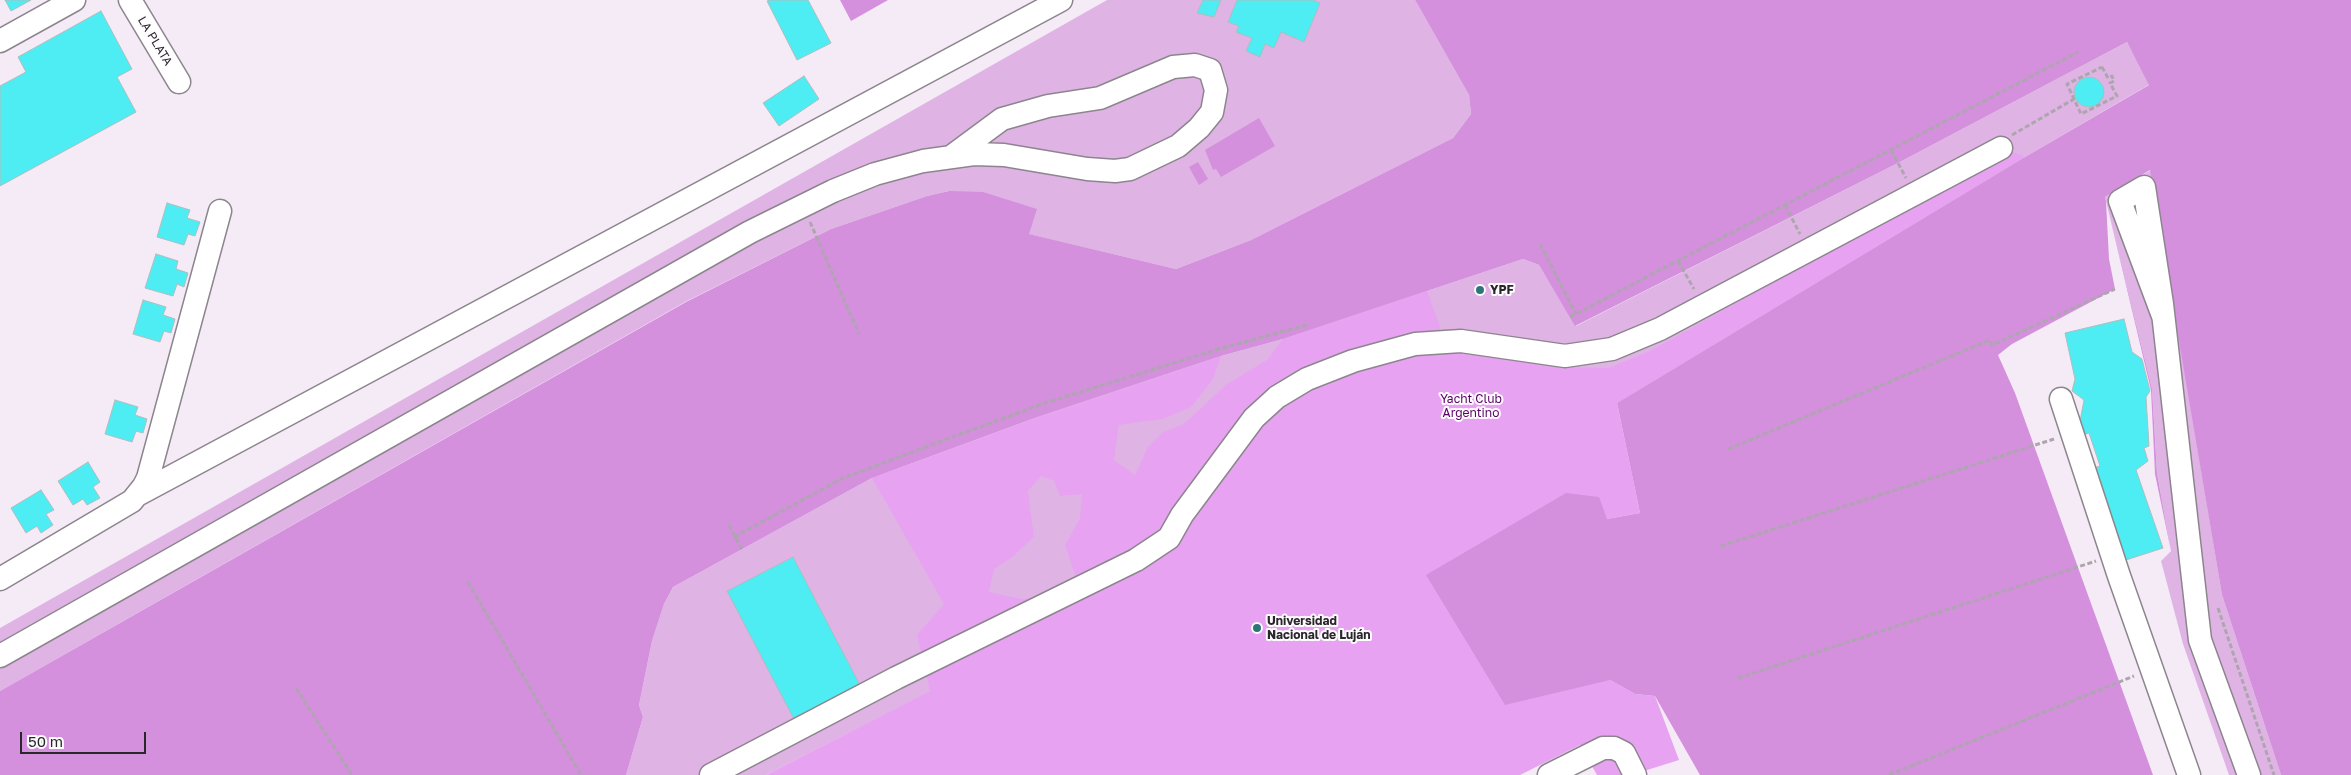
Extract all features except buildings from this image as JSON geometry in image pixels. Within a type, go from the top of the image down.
[{"type":"street","points":[[0,41],[74,0]]},
{"type":"street","name":"LA PLATA","points":[[130,0],[179,82]]},
{"type":"street","points":[[139,494],[1061,0]]},
{"type":"street","points":[[0,656],[750,232],[875,174],[952,156],[1004,155],[1087,169],[1130,169],[1178,146],[1199,128],[1212,112],[1216,90],[1210,70],[1195,65],[1173,67],[1100,98],[1048,106],[1002,119],[952,156]]},
{"type":"street","points":[[711,775],[896,678],[1136,560],[1169,538],[1182,515],[1254,418],[1277,397],[1307,379],[1353,361],[1415,344],[1460,341],[1565,356],[1612,349],[1660,330],[2001,148]]},
{"type":"street","points":[[0,579],[132,501],[139,494],[148,478],[220,211]]},
{"type":"street","points":[[2163,316],[2200,640],[2249,775]]},
{"type":"street","points":[[2061,399],[2119,576],[2189,775]]},
{"type":"street","points":[[1549,775],[1603,748],[1614,748],[1624,753],[1635,775]]},
{"type":"path","points":[[1570,318],[2078,52]]},
{"type":"path","points":[[2102,67],[2108,78],[2112,76],[2114,81],[2110,83],[2116,96],[2081,114],[2074,99],[2067,84],[2102,67]]},
{"type":"path","points":[[2001,148],[2013,133],[2074,99]]},
{"type":"path","points":[[1891,150],[1898,163]]},
{"type":"path","points":[[1785,206],[1791,217]]},
{"type":"path","points":[[816,236],[859,334]]},
{"type":"path","points":[[1540,244],[1576,314]]},
{"type":"path","points":[[1678,261],[1684,271]]},
{"type":"path","points":[[1728,449],[1990,340],[1992,345],[2115,289]]},
{"type":"path","points":[[734,537],[841,478],[1048,402],[1219,349],[1306,325]]},
{"type":"path","points":[[1721,546],[2054,438]]},
{"type":"path","points":[[728,524],[742,550]]},
{"type":"path","points":[[1738,678],[2096,561]]},
{"type":"path","points":[[468,582],[581,775]]},
{"type":"path","points":[[2218,608],[2274,775]]},
{"type":"path","points":[[1889,775],[2139,674]]},
{"type":"path","points":[[296,688],[352,775]]},
{"type":"green space","points":[[1107,0],[1415,0],[1469,95],[1471,114],[1453,138],[1251,240],[1176,269],[1028,234],[949,191],[927,196],[831,229],[685,302],[0,691],[0,628]]},
{"type":"green space","name":"Yacht Club Argentino","points":[[2127,42],[2150,84],[2025,157],[1617,403],[1362,472],[766,775],[626,775],[643,717],[639,705],[652,641],[664,604],[673,587],[872,478],[1221,356],[1283,339],[1523,259],[1539,265],[1576,326],[1898,163]]},
{"type":"green space","points":[[2011,151],[2025,157],[1617,403],[1640,513],[1607,519],[1599,681],[1610,680],[1635,694],[1655,696],[1679,760],[1644,771],[1645,775],[1597,775],[1580,745],[1520,775],[766,775],[930,691],[917,635],[944,604],[872,478],[1035,418],[1221,356],[1213,379],[1191,407],[1163,419],[1119,425],[1114,460],[1135,475],[1148,447],[1163,432],[1184,424],[1227,384],[1267,360],[1283,339],[1427,291],[1440,326],[1438,353],[1482,354],[1567,367],[1609,368],[1650,351]],"holes":[[[1041,476],[1054,481],[1060,496],[1082,494],[1080,518],[1065,545],[1077,581],[1061,595],[1022,599],[989,592],[994,569],[1011,558],[1034,537],[1028,491]]]},
{"type":"green space","points":[[2151,170],[2222,595],[2281,775],[2229,775],[2183,644],[2161,561],[2171,551],[2157,473],[2152,389],[2105,197]]},
{"type":"shaded area","points":[[840,0],[888,0],[851,21]]},
{"type":"shaded area","points":[[1415,0],[2351,0],[2351,775],[2281,775],[2222,595],[2150,170],[2105,197],[2109,259],[2115,289],[2012,344],[1998,355],[2015,393],[2153,775],[1700,775],[1655,696],[1635,694],[1610,680],[1505,705],[1426,575],[1566,493],[1599,497],[1607,519],[1640,513],[1617,403],[2025,157],[2149,85],[2127,42],[1898,163],[1575,326],[1539,265],[1523,259],[1283,339],[1221,356],[1035,418],[872,478],[673,587],[664,604],[652,641],[639,705],[643,717],[626,775],[0,775],[0,691],[686,302],[831,229],[927,196],[949,191],[983,192],[1037,209],[1029,234],[1176,269],[1251,240],[1453,138],[1471,114],[1469,95]]},
{"type":"shaded area","points":[[1259,118],[1275,146],[1221,177],[1216,169],[1213,170],[1205,150]]},
{"type":"shaded area","points":[[1198,162],[1208,179],[1199,185],[1189,167]]},
{"type":"shaded area","points":[[2107,204],[2152,389],[2157,473],[2171,551],[2155,474],[2151,390]]},
{"type":"place","name":"YPF","points":[[1480,290]]},
{"type":"place","name":"Universidad Nacional de Luján","points":[[1257,628]]}]
